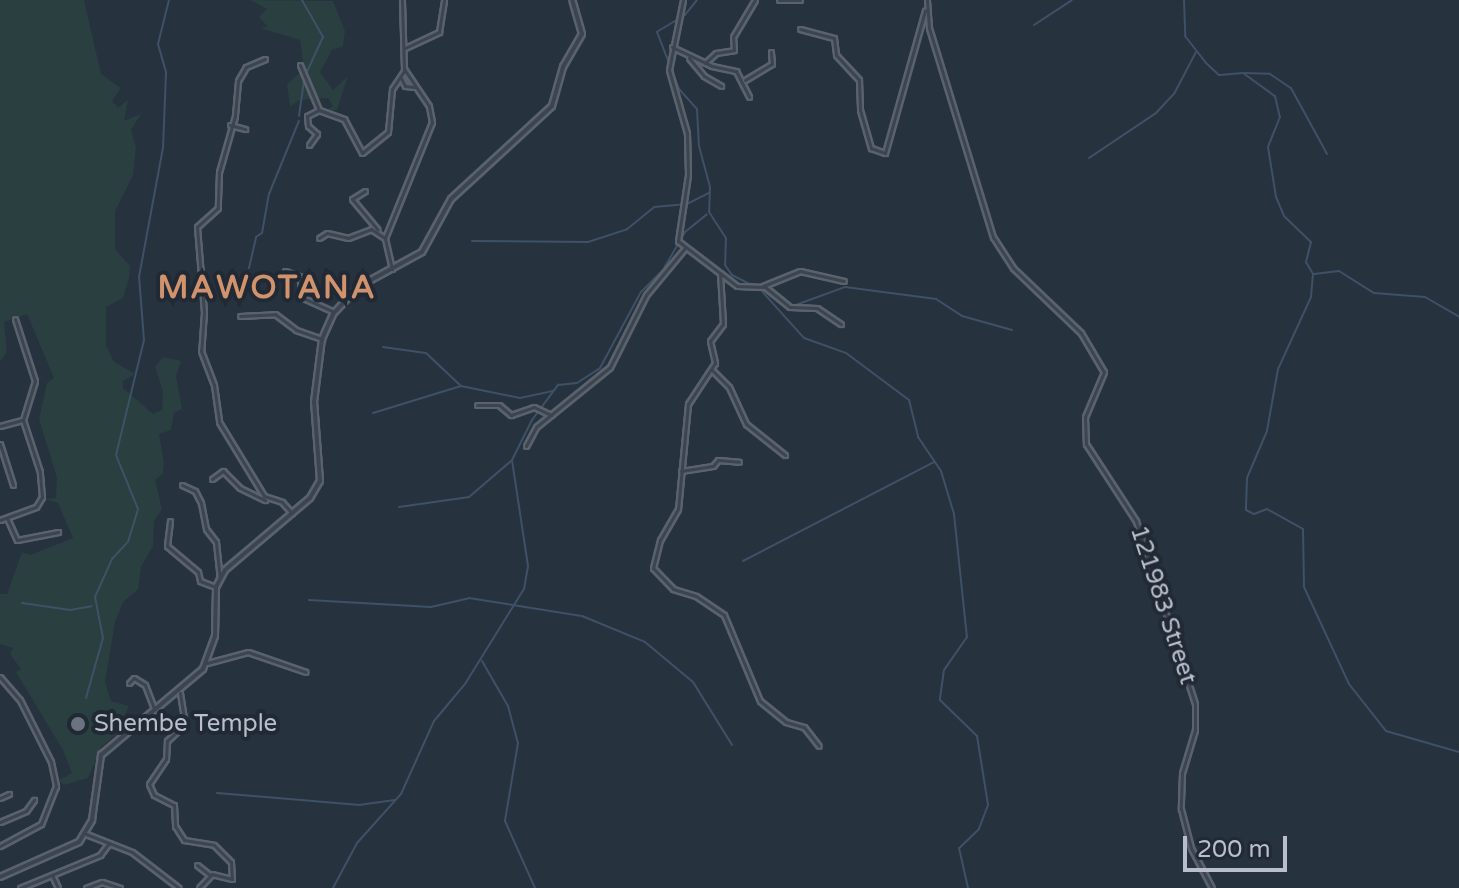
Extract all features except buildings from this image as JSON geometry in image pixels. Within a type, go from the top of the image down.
[{"type":"street","points":[[309,145],[317,134],[309,128],[307,116],[319,110],[340,115],[360,152],[366,152],[388,132],[392,89],[405,70],[402,0]]},
{"type":"street","points":[[405,48],[439,32],[444,0]]},
{"type":"street","points":[[0,877],[66,851],[86,834],[101,755],[154,709],[180,693],[207,663],[215,636],[216,587],[220,578],[314,492],[322,473],[314,402],[322,339],[334,312],[354,290],[425,249],[451,199],[555,101],[563,67],[582,34],[572,0]]},
{"type":"street","points":[[526,446],[536,427],[610,367],[646,295],[681,245],[688,175],[687,133],[670,65],[683,0]]},
{"type":"street","points":[[705,63],[734,50],[733,37],[755,0]]},
{"type":"street","points":[[779,0],[800,0]]},
{"type":"street","name":"121983 Street","points":[[927,0],[926,8],[993,237],[1013,268],[1081,333],[1104,372],[1085,417],[1087,449],[1136,521],[1195,704],[1195,730],[1182,773],[1181,809],[1191,848],[1212,888]]},
{"type":"street","points":[[800,29],[834,38],[836,55],[859,80],[860,110],[871,148],[885,153],[926,8]]},
{"type":"street","points":[[672,47],[705,63],[736,71],[749,97]]},
{"type":"street","points":[[744,82],[772,64],[771,52]]},
{"type":"street","points":[[688,56],[704,76],[721,86]]},
{"type":"street","points":[[265,59],[243,69],[219,172],[218,208],[197,227],[204,312],[201,354],[214,385],[219,422],[269,500]]},
{"type":"street","points":[[300,65],[319,110]]},
{"type":"street","points":[[385,238],[432,128],[429,106],[405,70]]},
{"type":"street","points":[[401,78],[405,86],[415,87]]},
{"type":"street","points":[[230,125],[245,129]]},
{"type":"street","points":[[365,191],[352,199],[385,238],[392,269]]},
{"type":"street","points":[[319,238],[327,233],[348,238],[368,229],[380,233]]},
{"type":"street","points":[[681,245],[696,250],[737,286],[760,287],[800,271],[844,281]]},
{"type":"street","points":[[285,271],[299,276],[303,298],[334,312]]},
{"type":"street","points":[[720,273],[723,324],[710,339],[716,358],[712,370],[688,404],[678,509],[660,540],[653,568],[673,589],[696,596],[724,615],[760,701],[783,721],[804,727],[819,746]]},
{"type":"street","points":[[760,287],[790,307],[817,308],[841,324]]},
{"type":"street","points":[[240,316],[279,315],[296,330],[322,339]]},
{"type":"street","points":[[0,520],[36,507],[42,497],[40,472],[23,420],[35,381],[15,319]]},
{"type":"street","points":[[712,370],[729,387],[742,420],[785,455]]},
{"type":"street","points":[[477,405],[499,405],[511,415],[534,407],[554,414]]},
{"type":"street","points":[[0,426],[23,420]]},
{"type":"street","points":[[0,444],[13,485]]},
{"type":"street","points":[[681,471],[713,466],[718,460],[739,462]]},
{"type":"street","points":[[212,479],[223,471],[240,488],[282,502],[292,513]]},
{"type":"street","points":[[182,485],[195,491],[201,503],[206,529],[216,542],[220,578]]},
{"type":"street","points":[[7,518],[17,540],[58,532]]},
{"type":"street","points":[[170,521],[167,546],[198,572],[200,581],[216,587]]},
{"type":"street","points":[[207,663],[248,652],[306,672]]},
{"type":"street","points":[[0,677],[26,712],[51,762],[56,786],[41,824],[0,846]]},
{"type":"street","points":[[129,683],[134,678],[145,685],[154,709]]},
{"type":"street","points":[[180,693],[185,724],[167,741],[166,759],[149,784],[154,795],[174,805],[176,828],[184,840],[226,853],[233,865],[231,879],[210,875],[197,865]]},
{"type":"street","points":[[0,798],[9,794]]},
{"type":"street","points":[[0,822],[26,811],[34,800]]},
{"type":"street","points":[[86,834],[132,852],[179,888]]},
{"type":"street","points":[[20,888],[104,853],[109,843]]},
{"type":"street","points":[[52,875],[58,888]]},
{"type":"street","points":[[199,888],[210,875]]},
{"type":"street","points":[[86,888],[107,882],[120,888]]},
{"type":"green space","points":[[0,0],[84,0],[101,74],[121,88],[112,101],[118,108],[128,100],[124,121],[141,114],[131,130],[136,148],[133,175],[115,211],[115,249],[130,266],[129,278],[123,298],[106,307],[106,345],[114,362],[135,374],[123,381],[123,388],[153,414],[162,410],[163,392],[155,367],[163,357],[181,361],[176,376],[182,409],[174,413],[171,430],[159,434],[164,463],[163,474],[155,480],[162,509],[154,521],[153,546],[141,567],[138,589],[123,602],[115,622],[105,682],[111,701],[129,706],[122,720],[127,725],[101,747],[88,778],[64,785],[59,780],[72,773],[63,750],[16,672],[21,669],[10,654],[13,648],[0,644],[0,594],[7,594],[22,552],[30,555],[73,538],[58,503],[45,499],[56,498],[57,478],[39,419],[47,383],[54,378],[27,314],[4,322],[7,352],[0,362]]},
{"type":"green space","points":[[250,0],[333,1],[345,31],[343,46],[332,50],[320,72],[333,90],[348,76],[337,110],[327,110],[333,106],[328,98],[300,100],[290,106],[287,84],[304,69],[300,40],[260,28],[268,27],[259,17],[267,9]]},
{"type":"waterway","points":[[86,698],[103,638],[95,597],[112,559],[128,542],[138,509],[116,455],[144,340],[139,277],[163,148],[166,72],[158,44],[169,0]]},
{"type":"waterway","points":[[302,0],[323,37],[305,76]]},
{"type":"waterway","points":[[697,0],[685,15],[657,32],[679,89],[697,109],[699,146],[710,187],[709,212],[726,238],[725,265],[732,275],[754,286]]},
{"type":"waterway","points":[[1034,25],[1072,0]]},
{"type":"waterway","points":[[1184,0],[1185,36],[1205,62],[1219,75],[1243,73],[1275,96],[1280,117],[1268,147],[1276,197],[1284,216],[1311,242],[1306,262],[1313,274],[1311,297],[1278,369],[1267,431],[1247,478],[1246,510],[1254,514],[1267,509],[1303,529],[1304,587],[1349,684],[1386,731],[1459,752]]},
{"type":"waterway","points":[[1089,158],[1156,113],[1174,94],[1196,52]]},
{"type":"waterway","points":[[1245,73],[1270,74],[1291,88],[1327,154]]},
{"type":"waterway","points":[[299,116],[304,81]]},
{"type":"waterway","points":[[249,268],[256,237],[262,233],[269,194],[299,121]]},
{"type":"waterway","points":[[685,205],[710,192]]},
{"type":"waterway","points":[[472,241],[588,242],[626,230],[654,207],[679,205]]},
{"type":"waterway","points":[[333,888],[357,843],[401,794],[434,721],[465,684],[524,589],[528,566],[512,460],[532,420],[558,385],[577,383],[600,368],[641,292],[663,270],[685,232],[707,214]]},
{"type":"waterway","points":[[1314,274],[1339,271],[1374,293],[1425,297],[1459,317]]},
{"type":"waterway","points":[[793,306],[845,287],[936,299],[962,316],[1012,330]]},
{"type":"waterway","points":[[760,289],[804,338],[846,353],[909,400],[918,437],[941,471],[954,514],[967,637],[944,670],[940,700],[977,736],[988,805],[979,829],[959,848],[968,888]]},
{"type":"waterway","points":[[383,347],[426,353],[460,385]]},
{"type":"waterway","points":[[373,413],[461,386],[520,398],[552,391]]},
{"type":"waterway","points":[[399,507],[469,497],[511,461]]},
{"type":"waterway","points":[[743,561],[934,462]]},
{"type":"waterway","points":[[309,600],[431,607],[469,598],[582,616],[645,642],[693,682],[732,745]]},
{"type":"waterway","points":[[22,603],[70,610],[92,606]]},
{"type":"waterway","points":[[482,661],[508,706],[518,743],[505,821],[535,888]]},
{"type":"waterway","points":[[217,793],[359,805],[395,800]]},
{"type":"place","name":"Shembe Temple","points":[[78,724]]},
{"type":"district","name":"MAWOTANA","points":[[267,288]]}]
